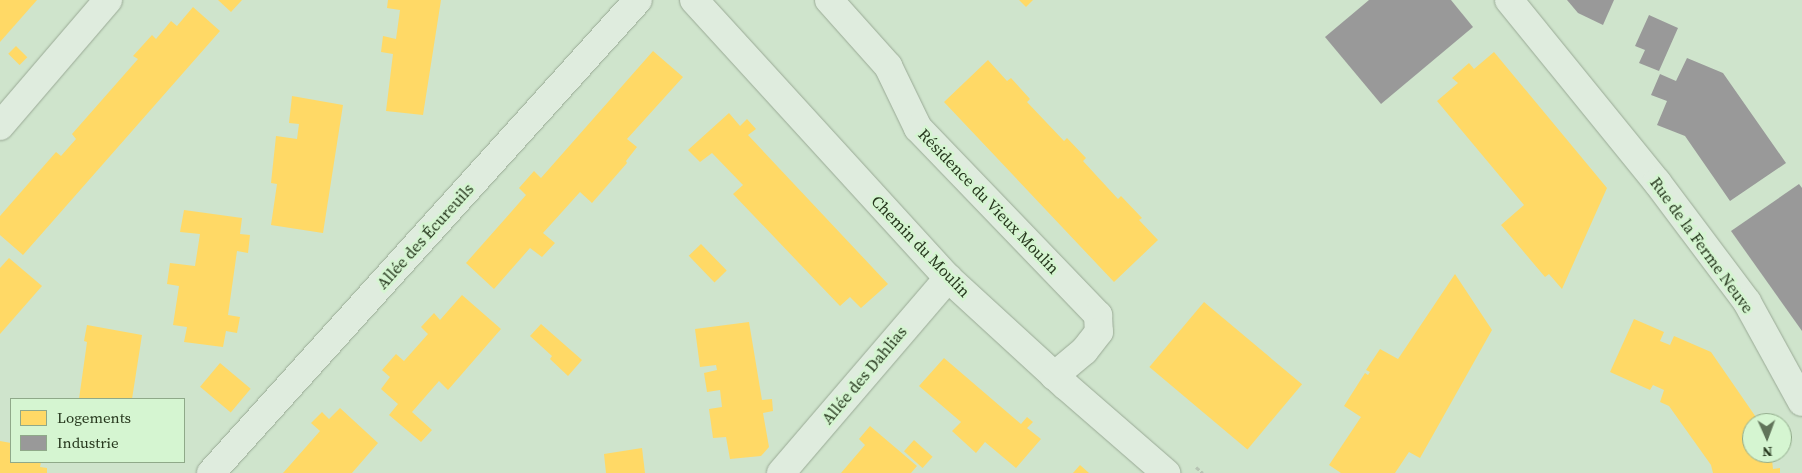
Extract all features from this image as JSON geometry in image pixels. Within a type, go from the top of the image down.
[{"type":"street","points":[[0,126],[108,0]]},
{"type":"street","name":"Allée des Écureuils","points":[[211,473],[638,0]]},
{"type":"street","name":"Chemin du Moulin","points":[[694,0],[948,278],[1054,376],[1166,473]]},
{"type":"street","name":"Résidence du Vieux Moulin","points":[[829,0],[888,66],[918,128],[1098,315],[1099,332],[1084,351],[1054,376]]},
{"type":"street","name":"Rue de la Ferme Neuve","points":[[1509,0],[1626,144],[1747,302],[1802,402]]},
{"type":"street","name":"Allée des Dahlias","points":[[781,473],[948,278]]},
{"type":"building: Logements","points":[[0,0],[37,0],[0,42]]},
{"type":"building: Logements","points":[[218,0],[242,0],[231,12]]},
{"type":"building: Logements","points":[[388,0],[441,0],[423,115],[386,111],[393,54],[381,52],[383,36],[396,39],[400,10],[387,8]]},
{"type":"building: Logements","points":[[1019,0],[1033,0],[1026,7]]},
{"type":"building: Logements","points":[[193,7],[220,31],[23,255],[0,235],[0,216],[56,152],[61,156],[76,139],[72,134],[138,59],[133,56],[152,35],[156,39],[171,21],[177,26]]},
{"type":"building: Logements","points":[[16,46],[27,57],[20,65],[8,54]]},
{"type":"building: Logements","points":[[653,51],[683,77],[627,139],[637,147],[626,161],[627,163],[592,203],[580,192],[543,233],[555,243],[542,257],[530,248],[494,289],[466,263],[526,195],[519,188],[534,171],[541,178]]},
{"type":"building: Logements","points":[[1494,52],[1607,188],[1562,289],[1549,274],[1545,277],[1501,225],[1524,205],[1437,101],[1458,83],[1452,78],[1469,63],[1474,69]]},
{"type":"building: Logements","points":[[988,60],[1007,81],[1011,78],[1030,99],[1027,102],[1064,141],[1067,138],[1086,158],[1083,161],[1118,199],[1121,196],[1142,218],[1139,220],[1158,240],[1114,282],[944,102]]},
{"type":"building: Logements","points":[[292,96],[343,105],[323,233],[271,225],[277,184],[271,183],[276,136],[297,139],[299,124],[289,123]]},
{"type":"building: Logements","points":[[729,113],[740,126],[747,119],[756,129],[748,135],[888,284],[861,308],[850,297],[840,306],[733,194],[743,185],[712,153],[700,162],[688,150]]},
{"type":"building: Logements","points":[[184,210],[242,218],[240,234],[250,235],[248,253],[237,251],[228,315],[240,317],[237,333],[226,331],[223,347],[184,342],[187,327],[173,325],[179,286],[167,284],[170,263],[195,266],[200,234],[180,232]]},
{"type":"building: Logements","points":[[701,244],[727,271],[714,282],[689,256]]},
{"type":"building: Logements","points":[[9,258],[42,286],[0,334],[0,268]]},
{"type":"building: Logements","points":[[1455,274],[1492,330],[1420,458],[1409,452],[1395,473],[1341,473],[1329,465],[1361,417],[1344,406],[1365,373],[1368,375],[1370,372],[1366,370],[1380,349],[1398,359]]},
{"type":"building: Logements","points":[[462,295],[501,329],[448,390],[439,381],[412,412],[432,430],[421,442],[389,415],[398,404],[381,389],[390,377],[382,370],[396,354],[404,361],[428,334],[421,327],[434,313],[440,320]]},
{"type":"building: Logements","points":[[1204,302],[1302,384],[1247,449],[1149,367]]},
{"type":"building: Logements","points":[[1634,319],[1664,332],[1660,341],[1670,345],[1674,336],[1711,352],[1753,413],[1742,413],[1742,463],[1772,463],[1773,469],[1780,468],[1780,473],[1713,473],[1711,465],[1669,406],[1660,402],[1664,390],[1653,385],[1650,390],[1610,372]]},
{"type":"building: Logements","points":[[749,322],[762,400],[772,399],[773,411],[763,413],[769,447],[761,456],[730,459],[726,437],[713,438],[709,409],[722,407],[720,390],[707,392],[704,373],[717,370],[716,365],[700,367],[695,329]]},
{"type":"building: Logements","points":[[541,324],[582,360],[568,376],[550,359],[552,356],[530,336]]},
{"type":"building: Logements","points":[[87,325],[142,335],[132,398],[79,398],[87,342],[84,341]]},
{"type":"building: Logements","points":[[944,358],[1021,424],[1027,417],[1033,422],[1027,428],[1041,439],[1016,468],[985,442],[976,453],[952,431],[961,422],[919,386]]},
{"type":"building: Logements","points":[[220,363],[251,389],[231,412],[200,387]]},
{"type":"building: Logements","points":[[340,408],[378,443],[352,473],[283,473],[320,431],[311,423],[322,412],[329,419]]},
{"type":"building: Logements","points":[[870,426],[917,466],[911,473],[841,473],[865,445],[859,439]]},
{"type":"building: Logements","points":[[914,440],[933,457],[923,468],[904,451]]},
{"type":"building: Logements","points":[[0,441],[10,443],[10,463],[41,463],[40,467],[47,468],[47,473],[0,473]]},
{"type":"building: Logements","points":[[642,448],[645,473],[606,473],[604,454]]},
{"type":"building: Logements","points":[[1080,465],[1089,473],[1073,473]]},
{"type":"building: Industrie","points":[[1369,0],[1451,0],[1473,27],[1381,104],[1325,37]]},
{"type":"building: Industrie","points":[[1567,0],[1614,0],[1603,25],[1578,13]]},
{"type":"building: Industrie","points":[[1649,15],[1678,28],[1659,71],[1639,63],[1645,50],[1635,46]]},
{"type":"building: Industrie","points":[[1687,58],[1723,73],[1786,163],[1730,201],[1685,136],[1657,125],[1667,101],[1651,95],[1660,74],[1676,81]]},
{"type":"building: Industrie","points":[[1799,184],[1802,188],[1802,331],[1731,231]]}]
